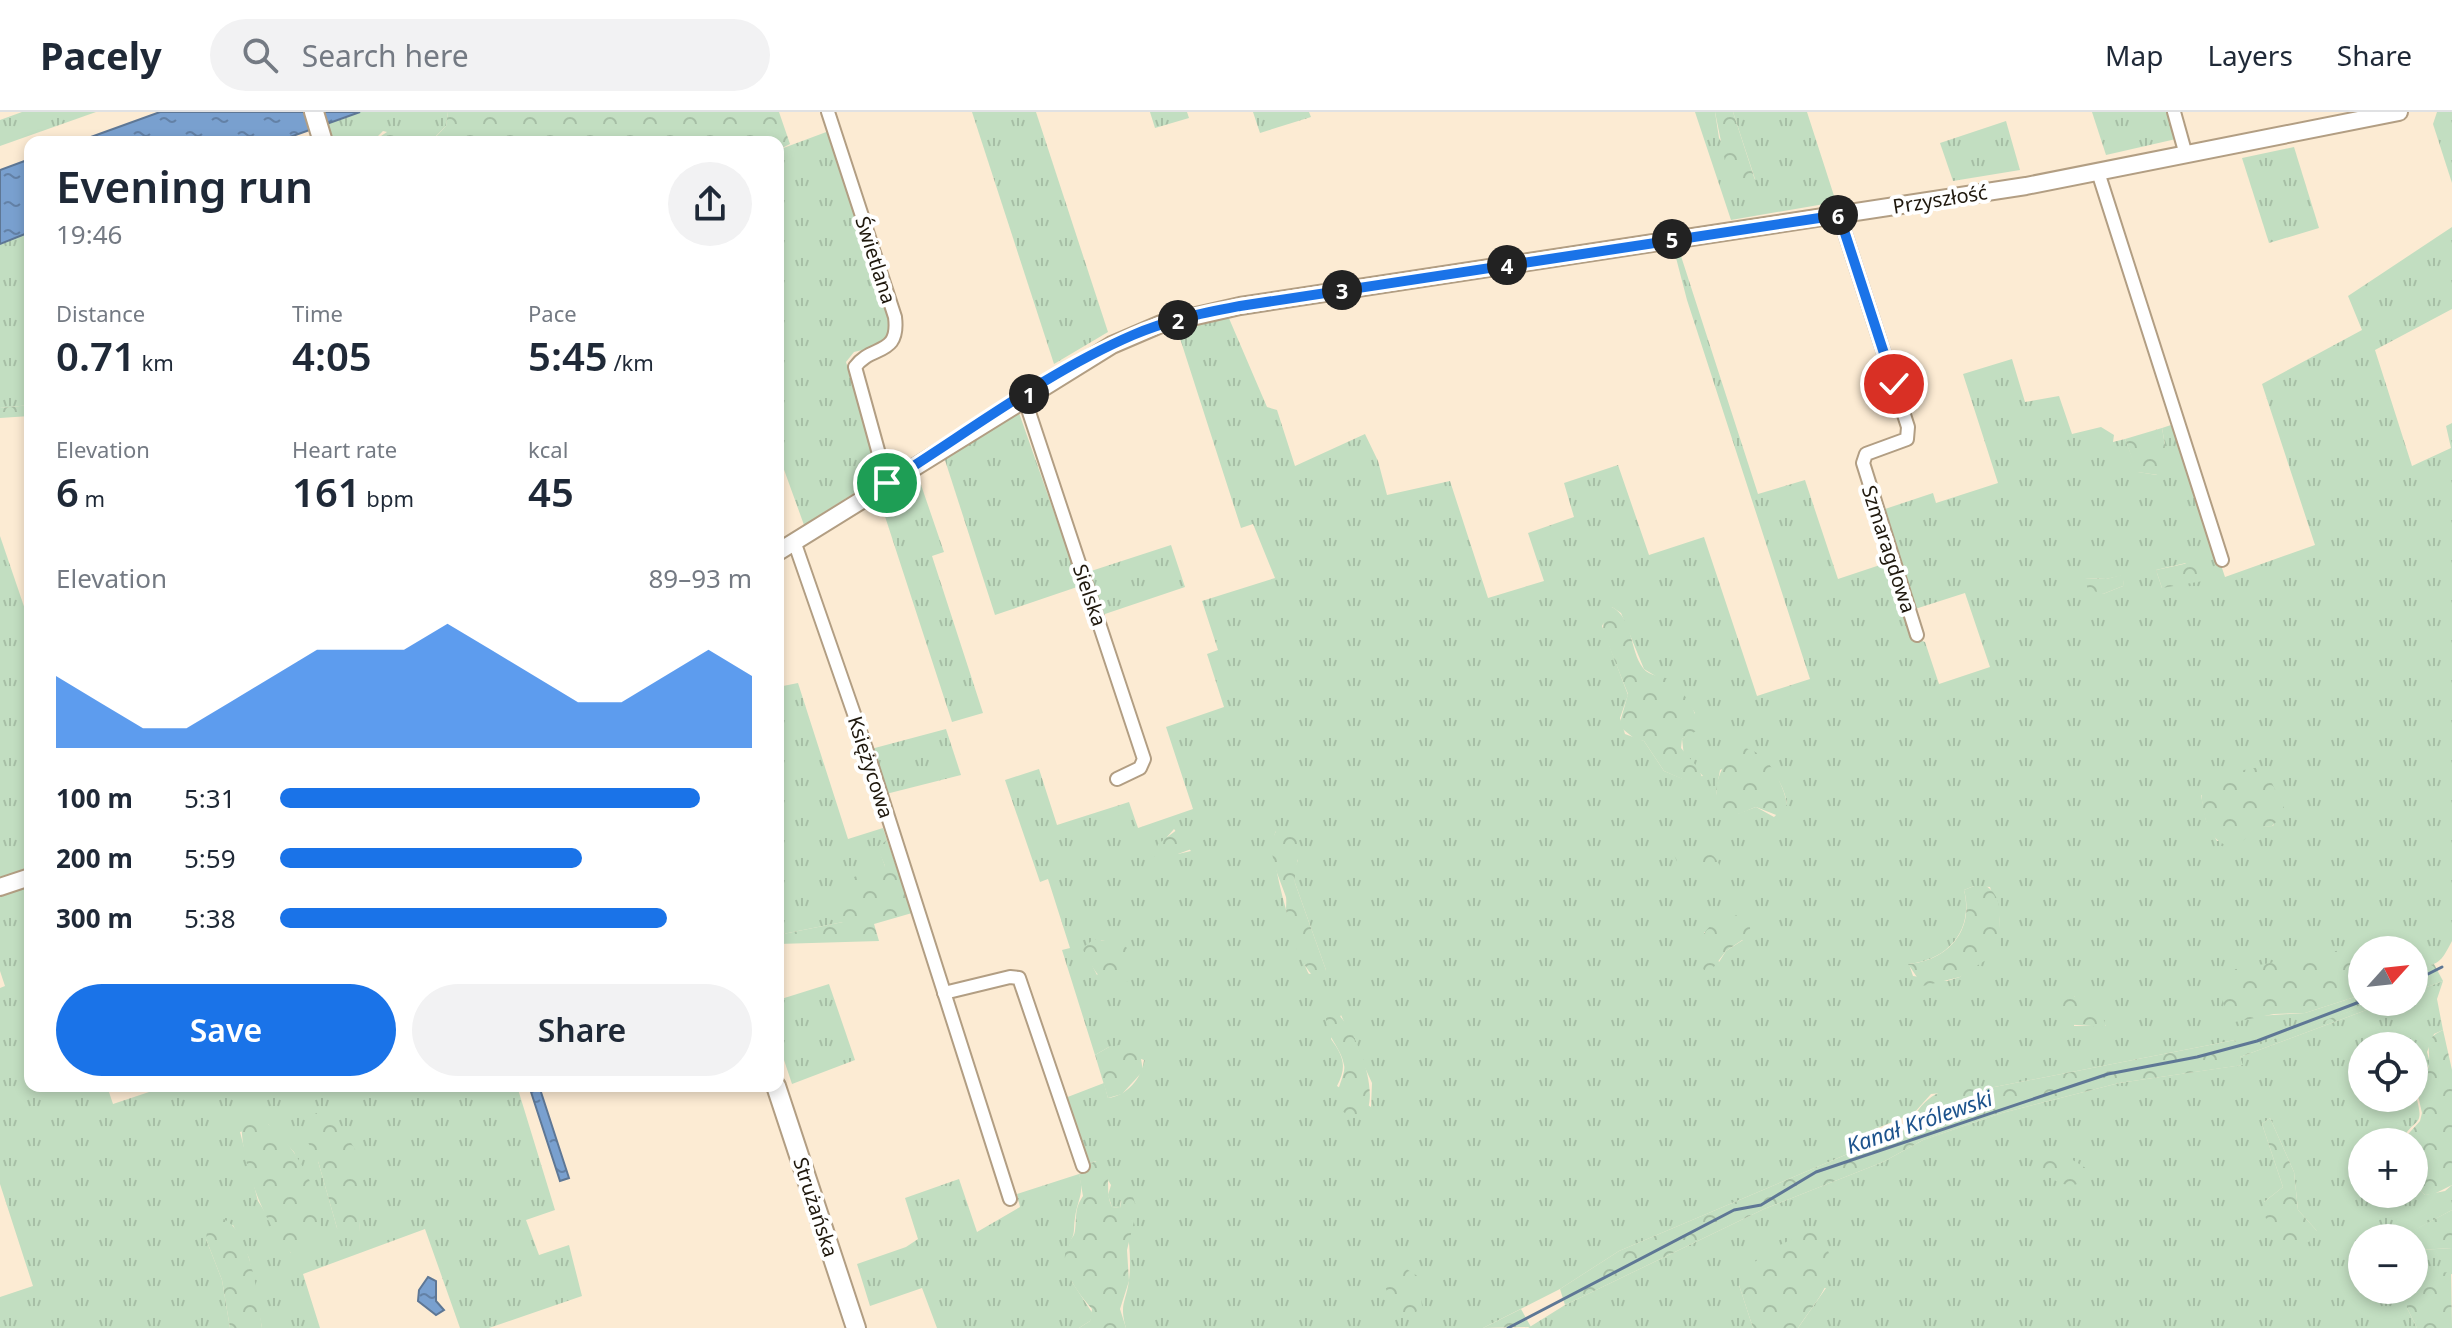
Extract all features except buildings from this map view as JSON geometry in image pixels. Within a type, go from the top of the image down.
[{"type":"main road","points":[[314,112],[321,136]]},
{"type":"main road","name":"Strużańska","points":[[778,1092],[856,1328]]},
{"type":"street","name":"Świetlana","points":[[828,112],[895,317],[896,332],[889,345],[861,360],[855,367],[887,483]]},
{"type":"street","points":[[2174,112],[2186,155]]},
{"type":"street","name":"Przyszłość","points":[[784,548],[1024,397],[1134,334],[1197,315],[2098,172],[2399,112]]},
{"type":"street","points":[[2098,172],[2222,560]]},
{"type":"street","name":"Szmaragdowa","points":[[1839,215],[1908,427],[1907,439],[1866,454],[1863,463],[1917,635]]},
{"type":"street","name":"Sielska","points":[[1024,397],[1144,759],[1140,768],[1117,779]]},
{"type":"street","name":"Księżycowa","points":[[794,541],[1010,1199]]},
{"type":"street","points":[[0,887],[24,879]]},
{"type":"street","points":[[944,993],[1010,977],[1019,978],[1083,1166]]},
{"type":"green space","points":[[22,112],[96,112],[0,146],[0,120]]},
{"type":"green space","points":[[360,112],[448,112],[446,126],[436,136],[404,136],[383,131],[378,136],[331,136],[326,124]]},
{"type":"green space","points":[[448,112],[779,112],[790,144],[784,147],[784,136],[437,136],[446,126]]},
{"type":"green space","points":[[972,112],[1036,112],[1108,332],[1054,364]]},
{"type":"green space","points":[[1150,112],[1187,112],[1189,118],[1155,128]]},
{"type":"green space","points":[[1253,112],[1309,112],[1311,117],[1260,133]]},
{"type":"green space","points":[[1695,112],[1715,112],[1719,138],[1745,180],[1755,179],[1733,112],[1807,112],[1836,202],[1731,220]]},
{"type":"green space","points":[[1715,112],[1733,112],[1755,180],[1744,180],[1726,166]]},
{"type":"green space","points":[[2092,112],[2167,112],[2176,139],[2106,155]]},
{"type":"green space","points":[[2437,112],[2452,112],[2452,183],[2433,124]]},
{"type":"green space","points":[[2006,121],[2020,170],[1953,181],[1940,143]]},
{"type":"green space","points":[[390,130],[410,136],[381,136]]},
{"type":"green space","points":[[829,131],[892,329],[878,346],[854,352],[846,362],[881,476],[804,525],[784,470],[784,148]]},
{"type":"green space","points":[[2294,147],[2319,228],[2269,243],[2242,158]]},
{"type":"green space","points":[[2452,227],[2452,309],[2375,350],[2412,466],[2451,448],[2446,426],[2452,423],[2452,941],[2438,962],[2428,966],[2428,936],[2348,936],[2348,988],[2258,1016],[2305,1013],[2348,999],[2348,1012],[2238,1053],[2235,1040],[1984,1089],[1931,1094],[1914,1113],[1868,1132],[1857,1150],[1619,1251],[1560,1289],[1483,1328],[1126,1328],[1123,1308],[1129,1280],[1130,1250],[1121,1200],[1120,1208],[1112,1207],[1108,1195],[1111,1185],[1096,1161],[1087,1164],[1065,1098],[1104,1083],[1108,1098],[1115,1097],[1137,1079],[1144,1060],[1109,1047],[1095,1055],[1062,950],[1070,948],[1048,879],[1040,882],[1005,780],[1039,769],[1057,825],[1129,802],[1138,828],[1193,809],[1166,727],[1224,707],[1207,654],[1218,650],[1202,601],[1275,578],[1253,524],[1241,528],[1177,329],[1228,316],[1267,407],[1277,410],[1295,466],[1365,434],[1378,461],[1387,495],[1450,481],[1488,598],[1544,581],[1528,533],[1574,517],[1564,483],[1618,465],[1649,555],[1704,537],[1757,696],[1810,679],[1687,300],[1675,254],[1680,253],[1758,494],[1805,480],[1838,579],[1889,562],[1913,638],[1925,642],[1939,684],[1990,667],[1965,593],[1915,609],[1882,510],[1933,493],[1936,503],[1998,483],[1963,374],[2012,359],[2025,402],[2059,396],[2072,434],[2101,427],[2114,435],[2113,442],[2125,439],[2138,472],[2157,475],[2165,445],[2162,428],[2174,424],[2225,577],[2315,545],[2262,384],[2362,330],[2348,296]],"holes":[[[2186,563],[2162,588],[2156,570]],[[2124,575],[2123,586],[2103,594],[2085,578],[2106,579]],[[1612,607],[1621,613],[1644,669],[1680,691],[1695,713],[1688,735],[1682,739],[1684,756],[1703,776],[1683,779],[1664,771],[1644,741],[1625,734],[1620,718],[1628,695],[1602,626]],[[1758,754],[1780,783],[1787,804],[1774,817],[1756,807],[1737,814],[1723,809],[1716,793],[1720,770]],[[2271,783],[2282,809],[2273,826],[2254,827],[2247,835],[2217,841],[2206,820],[2201,795]],[[1174,829],[1191,851],[1178,854],[1167,837]],[[1276,831],[1298,860],[1294,870],[1295,883],[1326,970],[1309,974],[1290,924],[1275,859]],[[1974,886],[1990,887],[2000,919],[1998,938],[1960,977],[1947,981],[1913,976],[1909,964],[1935,956],[1955,940],[1965,918],[1964,890]],[[1704,932],[1743,940],[1726,951],[1719,962]],[[1101,940],[1120,945],[1097,975],[1092,965]],[[2074,996],[2084,996],[2106,1026],[2074,1026]],[[1341,1015],[1372,1083],[1371,1107],[1337,1086],[1343,1062],[1331,1039]]]},
{"type":"green space","points":[[24,234],[24,406],[0,408],[0,244]]},
{"type":"green space","points":[[24,406],[24,416],[0,418],[0,408]]},
{"type":"green space","points":[[1018,410],[1080,586],[995,615],[944,457]]},
{"type":"green space","points":[[2162,428],[2165,445],[2163,472],[2158,475],[2137,472],[2125,439]]},
{"type":"green space","points":[[914,475],[919,479],[944,552],[932,556],[983,713],[952,722],[879,498]]},
{"type":"green space","points":[[0,536],[24,606],[24,874],[0,882]]},
{"type":"green space","points":[[1171,545],[1185,587],[1102,615],[1088,572]]},
{"type":"green space","points":[[2193,562],[2201,565],[2209,580],[2162,588],[2156,570]]},
{"type":"green space","points":[[2125,574],[2123,586],[2103,594],[2088,589],[2084,578],[2106,579]]},
{"type":"green space","points":[[1612,607],[1624,619],[1643,668],[1676,685],[1694,710],[1698,730],[1682,739],[1681,748],[1699,769],[1704,783],[1700,787],[1664,771],[1644,741],[1635,739],[1619,726],[1628,694],[1603,631],[1604,609]]},
{"type":"green space","points":[[798,683],[848,839],[883,828],[887,840],[878,847],[885,866],[843,922],[784,934],[784,686]]},
{"type":"green space","points":[[946,729],[961,775],[886,794],[871,749]]},
{"type":"green space","points":[[1743,748],[1752,750],[1766,761],[1778,778],[1787,804],[1781,817],[1756,807],[1738,814],[1727,813],[1720,808],[1716,788],[1719,776],[1725,764]]},
{"type":"green space","points":[[2260,767],[2266,771],[2286,812],[2272,826],[2254,828],[2238,847],[2227,845],[2218,840],[2207,823],[2201,778]]},
{"type":"green space","points":[[1182,826],[1194,832],[1197,841],[1194,848],[1178,854],[1169,862],[1154,856],[1158,844]]},
{"type":"green space","points":[[1289,826],[1299,839],[1300,846],[1295,883],[1326,970],[1319,981],[1307,968],[1294,942],[1286,913],[1286,897],[1272,856],[1276,831]]},
{"type":"green space","points":[[887,840],[912,913],[874,924],[879,941],[784,944],[784,934],[843,922],[837,883],[885,866],[877,847]]},
{"type":"green space","points":[[1687,847],[1712,855],[1720,867],[1705,873],[1678,864],[1673,852]]},
{"type":"green space","points":[[1986,886],[1997,899],[2001,950],[1960,977],[1923,986],[1908,964],[1935,957],[1955,941],[1966,918],[1964,890]]},
{"type":"green space","points":[[24,887],[24,1092],[109,1092],[113,1104],[149,1092],[519,1092],[555,1210],[526,1220],[539,1255],[569,1245],[582,1296],[489,1328],[460,1328],[425,1229],[303,1274],[320,1328],[262,1328],[249,1258],[233,1225],[206,1239],[222,1280],[230,1328],[0,1328],[0,1297],[33,1286],[0,1184],[0,988],[5,986],[0,971],[0,896]],"holes":[[[268,1124],[294,1152],[300,1168],[291,1253],[258,1201],[240,1132]],[[318,1161],[357,1199],[360,1232],[337,1228]]]},
{"type":"green space","points":[[1741,915],[1748,917],[1751,934],[1726,951],[1713,968],[1704,970],[1697,960],[1704,934],[1715,922]]},
{"type":"green space","points":[[1093,940],[1121,944],[1132,953],[1134,960],[1130,980],[1112,983],[1100,977],[1082,948]]},
{"type":"green space","points":[[2347,949],[2348,999],[2305,1013],[2274,1014],[2230,1023],[2214,973]]},
{"type":"green space","points":[[2434,964],[2443,981],[2428,987],[2428,966]]},
{"type":"green space","points":[[2443,981],[2437,999],[2443,1030],[2434,1034],[2428,1049],[2428,1032],[2348,1032],[2348,1112],[2419,1112],[2419,1117],[2411,1128],[2348,1128],[2348,1208],[2428,1208],[2428,1194],[2445,1191],[2452,1185],[2452,1210],[2426,1224],[2348,1224],[2348,1304],[2407,1304],[2417,1328],[1798,1328],[1826,1288],[1739,1285],[1753,1328],[1528,1328],[1565,1305],[1764,1209],[1883,1162],[1923,1140],[2002,1113],[2119,1083],[2242,1065],[2240,1057],[2350,1016],[2428,1016],[2428,987]],"holes":[[[2270,1118],[2294,1172],[2298,1210],[2317,1231],[2264,1202],[2283,1187],[2262,1124]]]},
{"type":"green space","points":[[829,984],[855,1060],[792,1084],[784,1060],[784,998]]},
{"type":"green space","points":[[2096,994],[2106,1027],[2062,1024],[2051,1012],[2064,999]]},
{"type":"green space","points":[[1335,1012],[1351,1031],[1364,1063],[1370,1095],[1368,1109],[1362,1118],[1348,1115],[1337,1102],[1344,1065],[1328,1031],[1326,1018]]},
{"type":"green space","points":[[2348,1012],[2350,1016],[2240,1057],[2243,1065],[2119,1083],[2002,1113],[1923,1140],[1883,1162],[1764,1209],[1565,1305],[1560,1289],[1619,1251],[1909,1128],[1921,1106],[1948,1089],[1984,1089],[2235,1040],[2239,1052]]},
{"type":"green space","points":[[2443,1030],[2452,1070],[2452,1185],[2428,1195],[2428,1128],[2414,1128],[2420,1121],[2422,1112],[2428,1112],[2429,1042]]},
{"type":"green space","points":[[1125,1044],[1140,1053],[1143,1071],[1122,1094],[1108,1098],[1095,1055],[1109,1047]]},
{"type":"green space","points":[[316,1113],[330,1115],[340,1124],[357,1153],[360,1232],[352,1239],[337,1228],[318,1161],[303,1133]]},
{"type":"green space","points":[[253,1114],[282,1137],[306,1173],[319,1213],[319,1232],[314,1249],[291,1253],[262,1207],[248,1169],[242,1132],[242,1116]]},
{"type":"green space","points":[[2270,1118],[2294,1172],[2298,1210],[2317,1231],[2310,1241],[2296,1250],[2272,1230],[2264,1210],[2264,1202],[2283,1187],[2262,1124]]},
{"type":"green space","points":[[2050,1146],[2089,1170],[2087,1180],[2075,1185],[2064,1184],[2043,1172],[2040,1149]]},
{"type":"green space","points":[[1097,1161],[1105,1165],[1112,1207],[1120,1208],[1123,1195],[1131,1191],[1137,1209],[1127,1250],[1129,1281],[1120,1309],[1126,1328],[1079,1328],[1090,1321],[1092,1309],[1072,1282],[1066,1265],[1066,1248],[1074,1233],[1077,1209],[1083,1196],[1079,1174],[1089,1171],[1087,1164]]},
{"type":"green space","points":[[1079,1174],[1081,1192],[1069,1243],[1072,1282],[1093,1314],[1090,1321],[1079,1328],[937,1328],[922,1288],[870,1306],[857,1264],[906,1247],[918,1239],[905,1198],[959,1179],[977,1232],[1020,1207],[1017,1194]]},
{"type":"green space","points":[[2452,1210],[2452,1248],[2428,1250],[2428,1224],[2425,1224]]},
{"type":"green space","points":[[217,1217],[229,1222],[245,1247],[255,1282],[262,1328],[230,1328],[222,1280],[206,1239],[208,1225]]},
{"type":"green space","points":[[1814,1228],[1830,1256],[1831,1268],[1823,1291],[1798,1328],[1753,1328],[1739,1285],[1741,1273],[1770,1250]]},
{"type":"green space","points":[[2452,1248],[2452,1274],[2428,1278],[2428,1250]]},
{"type":"green space","points":[[1405,1268],[1419,1277],[1422,1307],[1411,1316],[1392,1306],[1384,1283]]},
{"type":"green space","points":[[2451,1272],[2452,1328],[2417,1328],[2407,1308],[2407,1304],[2428,1304],[2428,1275]]},
{"type":"green space","points":[[1521,1309],[1531,1327],[1483,1328]]},
{"type":"water","points":[[160,112],[360,112],[293,136],[94,136]]},
{"type":"water","points":[[24,161],[24,234],[0,244],[0,170]]},
{"type":"water","points":[[531,1092],[541,1092],[569,1178],[560,1181]]},
{"type":"water","points":[[428,1277],[436,1281],[436,1301],[444,1310],[436,1315],[418,1301],[419,1290]]},
{"type":"waterway","name":"Kanał Królewski","points":[[2428,974],[2442,967]]},
{"type":"waterway","name":"Kanał Królewski","points":[[1508,1328],[1734,1210],[1761,1205],[1816,1172],[2108,1074],[2197,1057],[2257,1041],[2348,1006]]},
{"type":"route","points":[[887,483],[1112,345],[1161,324],[1240,306],[1839,215],[1894,384]]}]
